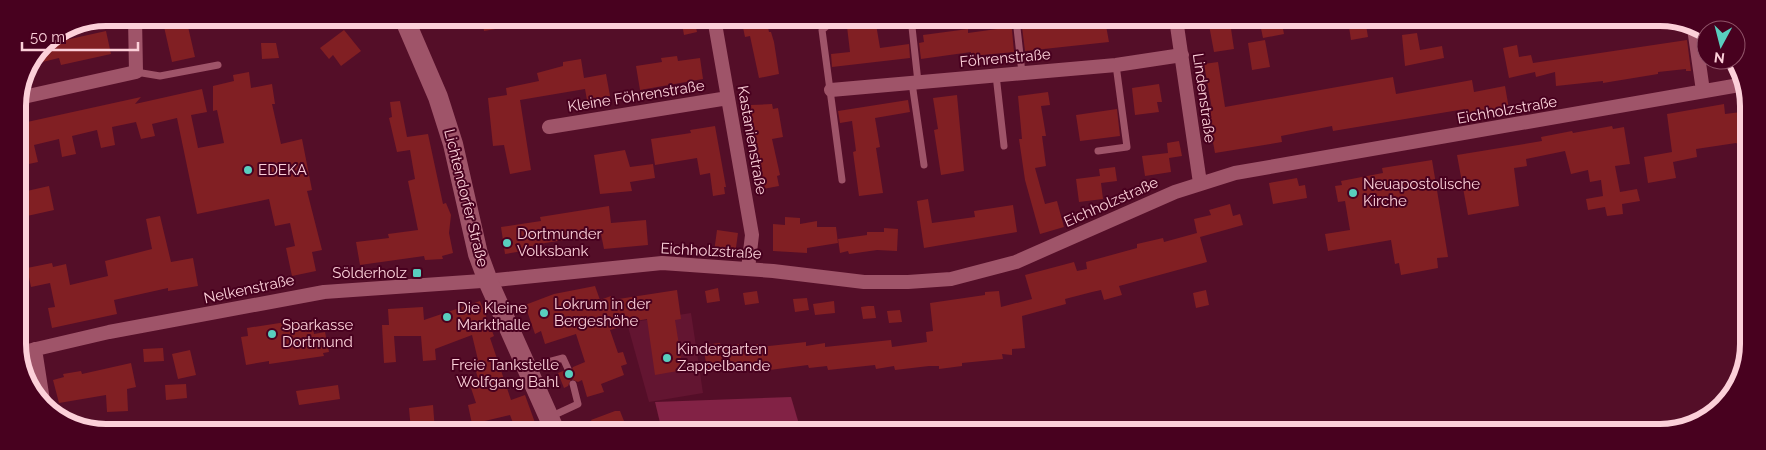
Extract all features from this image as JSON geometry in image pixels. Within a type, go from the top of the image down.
[{"type":"main road","name":"Lichtendorfer Straße","points":[[407,26],[441,107],[462,176],[478,254],[488,281],[552,424]]},
{"type":"street","points":[[27,96],[136,72],[135,26]]},
{"type":"street","name":"Kastanienstraße","points":[[715,26],[752,235],[748,268]]},
{"type":"street","name":"Lindenstraße","points":[[1177,26],[1200,182]]},
{"type":"street","points":[[1695,34],[1704,92]]},
{"type":"street","name":"Föhrenstraße","points":[[831,90],[996,74],[1116,65],[1182,55]]},
{"type":"street","name":"Eichholzstraße","points":[[488,281],[662,263],[748,268],[864,282],[908,282],[951,279],[1016,262],[1174,192],[1200,182],[1235,173],[1737,86]]},
{"type":"street","name":"Kleine Föhrenstraße","points":[[549,127],[728,98]]},
{"type":"street","name":"Nelkenstraße","points":[[27,351],[109,332],[324,292],[488,281]]},
{"type":"street","points":[[27,355],[36,382]]},
{"type":"lane","points":[[827,26],[822,30],[842,180]]},
{"type":"lane","points":[[912,26],[915,82],[924,165]]},
{"type":"lane","points":[[1017,26],[1022,72]]},
{"type":"lane","points":[[136,72],[160,76],[218,65]]},
{"type":"lane","points":[[1098,151],[1127,147],[1116,65]]},
{"type":"lane","points":[[996,74],[1004,146]]},
{"type":"lane","points":[[526,367],[563,358],[568,369]]},
{"type":"lane","points":[[552,424],[578,404],[573,384]]},
{"type":"shaded area","name":"Kindergarten Zappelbande","points":[[691,313],[703,393],[649,402],[627,323]]},
{"type":"shaded area","points":[[791,397],[799,424],[660,424],[655,402]]},
{"type":"building","points":[[164,26],[188,26],[195,57],[172,62]]},
{"type":"building","points":[[483,26],[513,26],[484,31]]},
{"type":"building","points":[[682,26],[696,26],[697,32],[684,35]]},
{"type":"building","points":[[743,26],[768,26],[774,42],[779,74],[759,78],[750,36],[745,37]]},
{"type":"building","points":[[847,26],[876,26],[880,48],[909,44],[910,58],[832,67],[831,54],[850,52]]},
{"type":"building","points":[[1003,26],[1012,26],[1014,52],[971,56],[971,52],[921,59],[919,43],[924,42],[923,35],[968,29],[968,33],[1004,28]]},
{"type":"building","points":[[1022,26],[1106,26],[1109,42],[1025,51]]},
{"type":"building","points":[[1209,26],[1231,26],[1234,49],[1214,52]]},
{"type":"building","points":[[1260,26],[1282,26],[1284,34],[1263,38]]},
{"type":"building","points":[[1349,26],[1366,26],[1368,37],[1351,40]]},
{"type":"building","points":[[344,30],[361,51],[341,66],[333,55],[329,59],[320,48]]},
{"type":"building","points":[[106,31],[111,54],[61,65],[59,58],[39,63],[53,46],[60,41]]},
{"type":"building","points":[[1417,33],[1420,50],[1442,46],[1444,58],[1405,66],[1402,35]]},
{"type":"building","points":[[1265,40],[1270,67],[1252,70],[1248,43]]},
{"type":"building","points":[[1687,40],[1691,71],[1686,71],[1686,69],[1658,72],[1658,74],[1603,83],[1603,81],[1556,86],[1555,72],[1536,77],[1535,72],[1509,78],[1503,48],[1517,45],[1519,57],[1531,55],[1533,63]]},
{"type":"building","points":[[261,43],[276,43],[279,58],[262,59]]},
{"type":"building","points":[[677,56],[678,61],[700,58],[703,79],[640,90],[636,66],[662,62],[661,58]]},
{"type":"building","points":[[581,59],[584,78],[606,74],[610,96],[587,100],[585,89],[520,100],[531,170],[510,174],[504,145],[493,146],[488,98],[507,95],[506,88],[539,81],[537,73],[563,66],[563,62]]},
{"type":"building","points":[[1218,62],[1225,107],[1393,77],[1396,94],[1472,80],[1474,92],[1505,86],[1509,109],[1466,115],[1465,109],[1333,131],[1332,126],[1281,136],[1282,142],[1215,153],[1207,110],[1212,109],[1204,64]]},
{"type":"building","points":[[249,72],[251,88],[272,84],[275,104],[272,104],[281,144],[302,139],[312,190],[307,191],[322,250],[312,252],[316,271],[292,276],[286,248],[295,246],[290,223],[275,226],[269,199],[197,214],[177,118],[152,124],[155,136],[141,139],[136,122],[112,127],[115,145],[101,148],[97,130],[72,136],[76,154],[62,157],[59,139],[34,145],[38,162],[26,165],[26,122],[141,97],[135,104],[202,89],[207,112],[191,115],[198,148],[224,143],[217,110],[213,111],[213,86],[234,81],[233,75]]},
{"type":"building","points":[[1159,84],[1162,102],[1157,102],[1159,112],[1135,115],[1132,88]]},
{"type":"building","points":[[1048,92],[1050,105],[1041,106],[1046,136],[1042,136],[1046,166],[1035,168],[1045,204],[1057,201],[1064,227],[1040,234],[1025,180],[1019,139],[1022,139],[1018,96]]},
{"type":"building","points":[[957,95],[964,171],[941,175],[934,130],[938,129],[933,98]]},
{"type":"building","points":[[908,100],[910,112],[875,118],[880,147],[876,148],[883,193],[859,196],[853,152],[856,151],[852,121],[840,123],[838,111]]},
{"type":"building","points":[[400,101],[407,137],[428,134],[443,204],[446,203],[451,215],[449,233],[453,253],[442,256],[443,259],[425,260],[424,256],[360,265],[356,242],[389,238],[388,234],[418,230],[408,181],[415,179],[410,150],[397,152],[389,118],[392,117],[390,102]]},
{"type":"building","points":[[772,104],[773,109],[778,108],[783,137],[772,139],[780,175],[777,176],[779,186],[763,189],[755,156],[751,105]]},
{"type":"building","points":[[1724,104],[1725,114],[1740,112],[1740,146],[1736,143],[1696,149],[1697,157],[1673,162],[1676,178],[1648,183],[1644,157],[1672,152],[1667,114]]},
{"type":"building","points":[[1117,109],[1120,136],[1080,141],[1076,115]]},
{"type":"building","points":[[715,126],[726,187],[724,187],[725,194],[713,196],[710,173],[700,175],[697,158],[655,165],[651,139],[691,133],[690,130]]},
{"type":"building","points":[[1612,126],[1613,129],[1624,127],[1630,164],[1615,166],[1620,192],[1637,189],[1640,201],[1622,204],[1623,214],[1607,216],[1605,207],[1588,210],[1586,199],[1603,196],[1601,180],[1590,182],[1588,170],[1571,174],[1565,151],[1526,159],[1527,166],[1514,168],[1519,206],[1468,215],[1457,155],[1542,141],[1541,137],[1572,131],[1573,133]]},
{"type":"building","points":[[1179,141],[1182,156],[1169,158],[1171,172],[1145,176],[1142,156],[1168,153],[1167,143]]},
{"type":"building","points":[[625,150],[630,167],[653,164],[655,178],[630,182],[632,191],[600,194],[594,155]]},
{"type":"building","points":[[1432,160],[1448,257],[1437,258],[1438,268],[1401,275],[1399,263],[1395,264],[1391,240],[1328,251],[1325,234],[1350,230],[1345,201],[1338,202],[1335,186],[1342,185],[1341,181],[1383,173],[1382,168]]},
{"type":"building","points":[[1115,167],[1117,181],[1101,183],[1103,199],[1079,202],[1076,179],[1100,176],[1099,169]]},
{"type":"building","points":[[1297,178],[1299,186],[1305,185],[1307,198],[1273,204],[1269,183]]},
{"type":"building","points":[[49,186],[54,210],[26,216],[26,191]]},
{"type":"building","points":[[928,199],[932,223],[975,217],[974,211],[1013,205],[1017,232],[924,248],[917,201]]},
{"type":"building","points":[[1230,204],[1233,216],[1240,214],[1243,225],[1200,237],[1207,262],[1119,286],[1122,295],[1104,300],[1101,290],[1065,299],[1066,304],[1022,316],[1025,348],[1012,349],[1012,355],[1002,354],[1003,359],[962,363],[962,366],[939,369],[939,366],[929,366],[895,370],[894,366],[876,369],[875,365],[828,370],[827,366],[809,368],[808,365],[762,371],[761,367],[743,370],[743,367],[707,369],[703,345],[720,343],[721,346],[739,344],[740,347],[758,344],[759,347],[806,342],[806,346],[825,343],[825,347],[891,340],[892,347],[927,342],[926,332],[933,331],[930,303],[985,295],[985,292],[999,291],[1001,307],[1032,299],[1025,275],[1074,262],[1077,271],[1087,269],[1086,262],[1137,248],[1137,244],[1163,238],[1164,242],[1197,233],[1194,219],[1211,215],[1209,210]]},
{"type":"building","points":[[609,206],[611,223],[646,220],[648,245],[604,249],[601,234],[533,245],[534,249],[505,254],[501,227],[541,221],[540,217]]},
{"type":"building","points":[[160,216],[171,262],[193,258],[198,286],[168,291],[168,288],[114,300],[117,314],[52,328],[48,308],[55,307],[50,283],[31,287],[27,268],[52,263],[53,267],[66,264],[70,285],[108,276],[105,261],[152,249],[146,219]]},
{"type":"building","points":[[785,217],[800,218],[800,224],[817,221],[817,227],[836,227],[838,243],[807,248],[807,253],[773,251],[773,224],[785,225]]},
{"type":"building","points":[[884,228],[898,229],[897,251],[877,250],[849,254],[848,251],[840,253],[838,239],[867,235],[867,232],[884,232]]},
{"type":"building","points":[[717,230],[738,233],[735,255],[714,252]]},
{"type":"building","points":[[595,286],[600,300],[611,296],[612,300],[677,290],[681,319],[675,320],[683,370],[655,375],[647,319],[619,324],[620,327],[610,330],[618,353],[623,352],[627,364],[621,366],[624,375],[601,384],[604,392],[587,397],[582,380],[578,382],[571,379],[568,386],[564,388],[558,373],[563,371],[570,374],[573,367],[585,362],[576,334],[545,344],[541,331],[535,334],[525,305],[554,294]]},
{"type":"building","points":[[718,288],[720,301],[707,303],[705,291]]},
{"type":"building","points":[[1206,290],[1209,305],[1196,308],[1193,293]]},
{"type":"building","points":[[757,291],[759,303],[745,305],[743,293]]},
{"type":"building","points":[[807,298],[809,310],[795,312],[793,299]]},
{"type":"building","points":[[480,301],[494,336],[490,338],[511,400],[525,395],[535,424],[513,424],[510,415],[472,424],[468,405],[476,403],[470,385],[479,382],[473,361],[478,360],[472,335],[435,349],[436,360],[423,361],[421,336],[394,336],[396,362],[384,363],[382,325],[389,325],[388,309],[423,307],[424,320]]},
{"type":"building","points":[[834,301],[835,313],[815,315],[813,304]]},
{"type":"building","points":[[874,306],[876,318],[863,319],[861,307]]},
{"type":"building","points":[[900,310],[902,322],[889,323],[887,311]]},
{"type":"building","points":[[299,320],[300,329],[313,327],[314,334],[325,332],[329,352],[323,353],[324,356],[269,364],[269,361],[246,365],[241,337],[248,336],[247,328]]},
{"type":"building","points":[[163,348],[164,361],[144,362],[143,349]]},
{"type":"building","points":[[190,350],[196,375],[178,379],[172,354]]},
{"type":"building","points":[[131,363],[136,387],[127,389],[128,411],[107,412],[106,395],[59,403],[53,380],[64,377],[63,374],[81,371],[82,374]]},
{"type":"building","points":[[186,384],[187,398],[166,400],[165,385]]},
{"type":"building","points":[[338,385],[340,399],[299,405],[296,391]]},
{"type":"building","points":[[433,405],[434,424],[410,424],[409,408]]},
{"type":"building","points":[[620,411],[625,424],[593,424],[591,420]]},
{"type":"place","name":"EDEKA","points":[[248,170]]},
{"type":"place","name":"Neuapostolische Kirche","points":[[1353,193]]},
{"type":"place","name":"Dortmunder Volksbank","points":[[507,243]]},
{"type":"place","name":"Sölderholz","points":[[417,273]]},
{"type":"place","name":"Lokrum in der Bergeshöhe","points":[[544,313]]},
{"type":"place","name":"Die Kleine Markthalle","points":[[447,317]]},
{"type":"place","name":"Sparkasse Dortmund","points":[[272,334]]},
{"type":"place","name":"Kindergarten Zappelbande","points":[[667,358]]},
{"type":"place","name":"Freie Tankstelle Wolfgang Bahl","points":[[569,374]]}]
